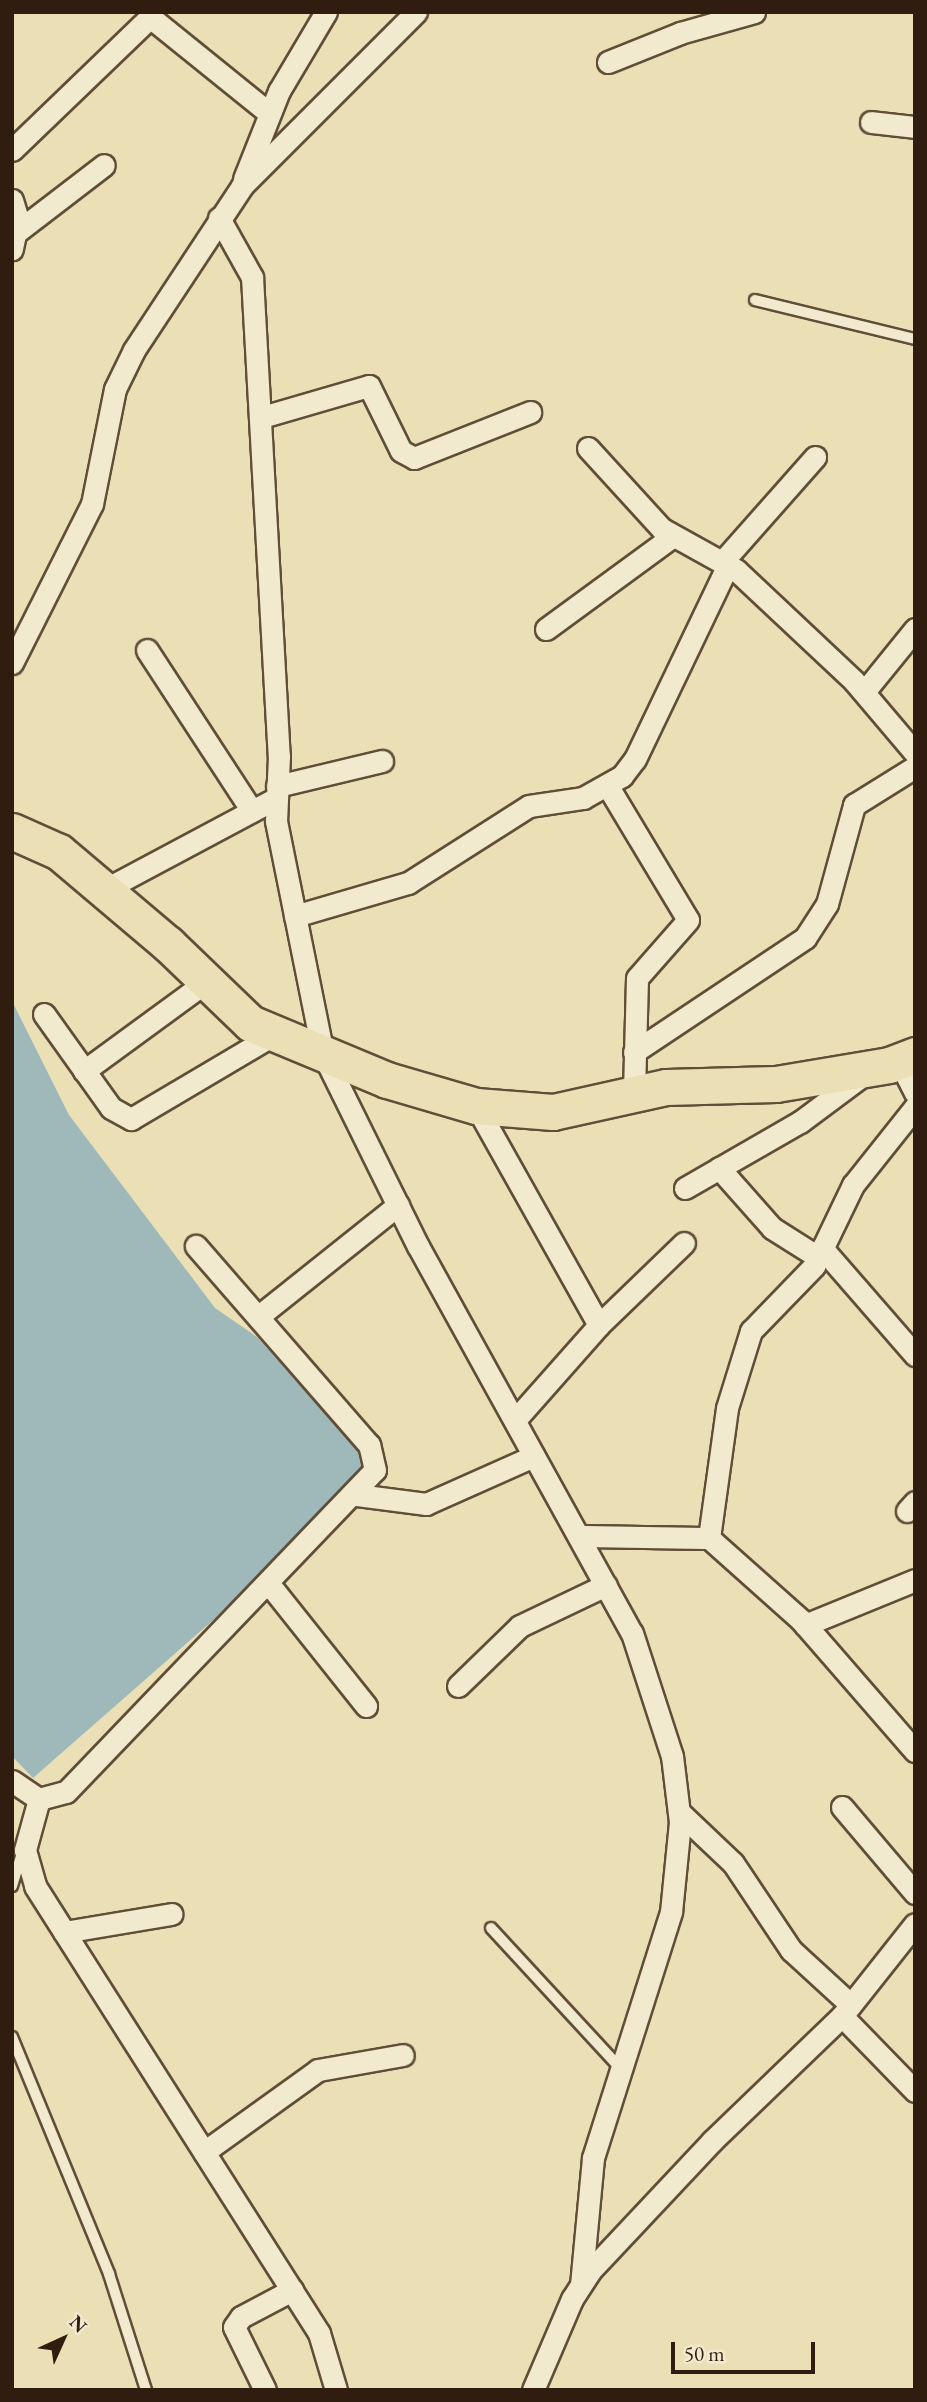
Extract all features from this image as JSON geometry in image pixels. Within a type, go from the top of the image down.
[{"type":"main road","points":[[12,831],[59,852],[207,981],[250,1023],[387,1080],[476,1106],[554,1112],[634,1093],[776,1084],[895,1061]]},
{"type":"street","points":[[242,186],[269,113],[326,12]]},
{"type":"street","points":[[12,663],[92,504],[124,368],[242,186],[416,12]]},
{"type":"street","points":[[608,62],[680,33],[754,12]]},
{"type":"street","points":[[12,150],[150,17],[269,113]]},
{"type":"street","points":[[871,122],[915,127]]},
{"type":"street","points":[[15,240],[104,165]]},
{"type":"street","points":[[12,200],[15,240]]},
{"type":"street","points":[[219,218],[252,277],[262,417],[276,792],[295,916],[323,1054],[398,1205],[606,1585],[649,1673],[672,1755],[679,1812],[668,1930],[593,2158],[581,2284]]},
{"type":"street","points":[[262,417],[369,386],[401,451],[414,458],[530,412]]},
{"type":"street","points":[[588,448],[673,536],[726,563],[864,692],[915,753]]},
{"type":"street","points":[[295,916],[408,884],[529,806],[583,798],[607,785],[635,759],[726,563],[815,457]]},
{"type":"street","points":[[546,629],[673,536]]},
{"type":"street","points":[[864,692],[915,629]]},
{"type":"street","points":[[147,650],[251,811]]},
{"type":"street","points":[[104,890],[251,811],[276,792],[382,761]]},
{"type":"street","points":[[634,1052],[805,938],[827,904],[854,805],[915,767]]},
{"type":"street","points":[[607,785],[688,920],[637,978],[634,1093]]},
{"type":"street","points":[[84,1071],[207,981]]},
{"type":"street","points":[[44,1014],[111,1108],[131,1119],[275,1034]]},
{"type":"street","points":[[685,1188],[800,1122],[895,1061],[915,1093]]},
{"type":"street","points":[[476,1106],[599,1325]]},
{"type":"street","points":[[709,1538],[727,1408],[751,1331],[768,1308],[804,1279],[853,1185],[915,1107]]},
{"type":"street","points":[[719,1168],[764,1220],[820,1252],[915,1355]]},
{"type":"street","points":[[259,1316],[398,1205]]},
{"type":"street","points":[[515,1420],[599,1325],[684,1243]]},
{"type":"street","points":[[38,1799],[66,1791],[356,1495],[375,1470],[369,1445],[196,1246]]},
{"type":"street","points":[[356,1495],[426,1504],[534,1456]]},
{"type":"street","points":[[579,1536],[709,1538],[805,1625],[915,1751]]},
{"type":"street","points":[[805,1625],[915,1580]]},
{"type":"street","points":[[269,1584],[366,1706]]},
{"type":"street","points":[[458,1686],[520,1626],[606,1585]]},
{"type":"street","points":[[12,1781],[38,1799]]},
{"type":"street","points":[[38,1799],[23,1836],[27,1868],[64,1932],[319,2333],[336,2390]]},
{"type":"street","points":[[842,1807],[915,1893]]},
{"type":"street","points":[[679,1812],[733,1863],[791,1950],[915,2091]]},
{"type":"street","points":[[64,1932],[171,1914]]},
{"type":"street","points":[[534,2389],[581,2284],[712,2141],[846,2010],[915,1924]]},
{"type":"street","points":[[204,2152],[318,2070],[403,2055]]},
{"type":"street","points":[[265,2390],[234,2327],[241,2317],[292,2290]]},
{"type":"lane","points":[[755,300],[915,339]]},
{"type":"lane","points":[[12,1886],[23,1836]]},
{"type":"lane","points":[[491,1928],[622,2070]]},
{"type":"lane","points":[[12,2037],[109,2274],[146,2390]]},
{"type":"water","points":[[12,1001],[69,1115],[215,1308],[257,1337],[371,1464],[340,1509],[33,1778],[12,1756]]}]
